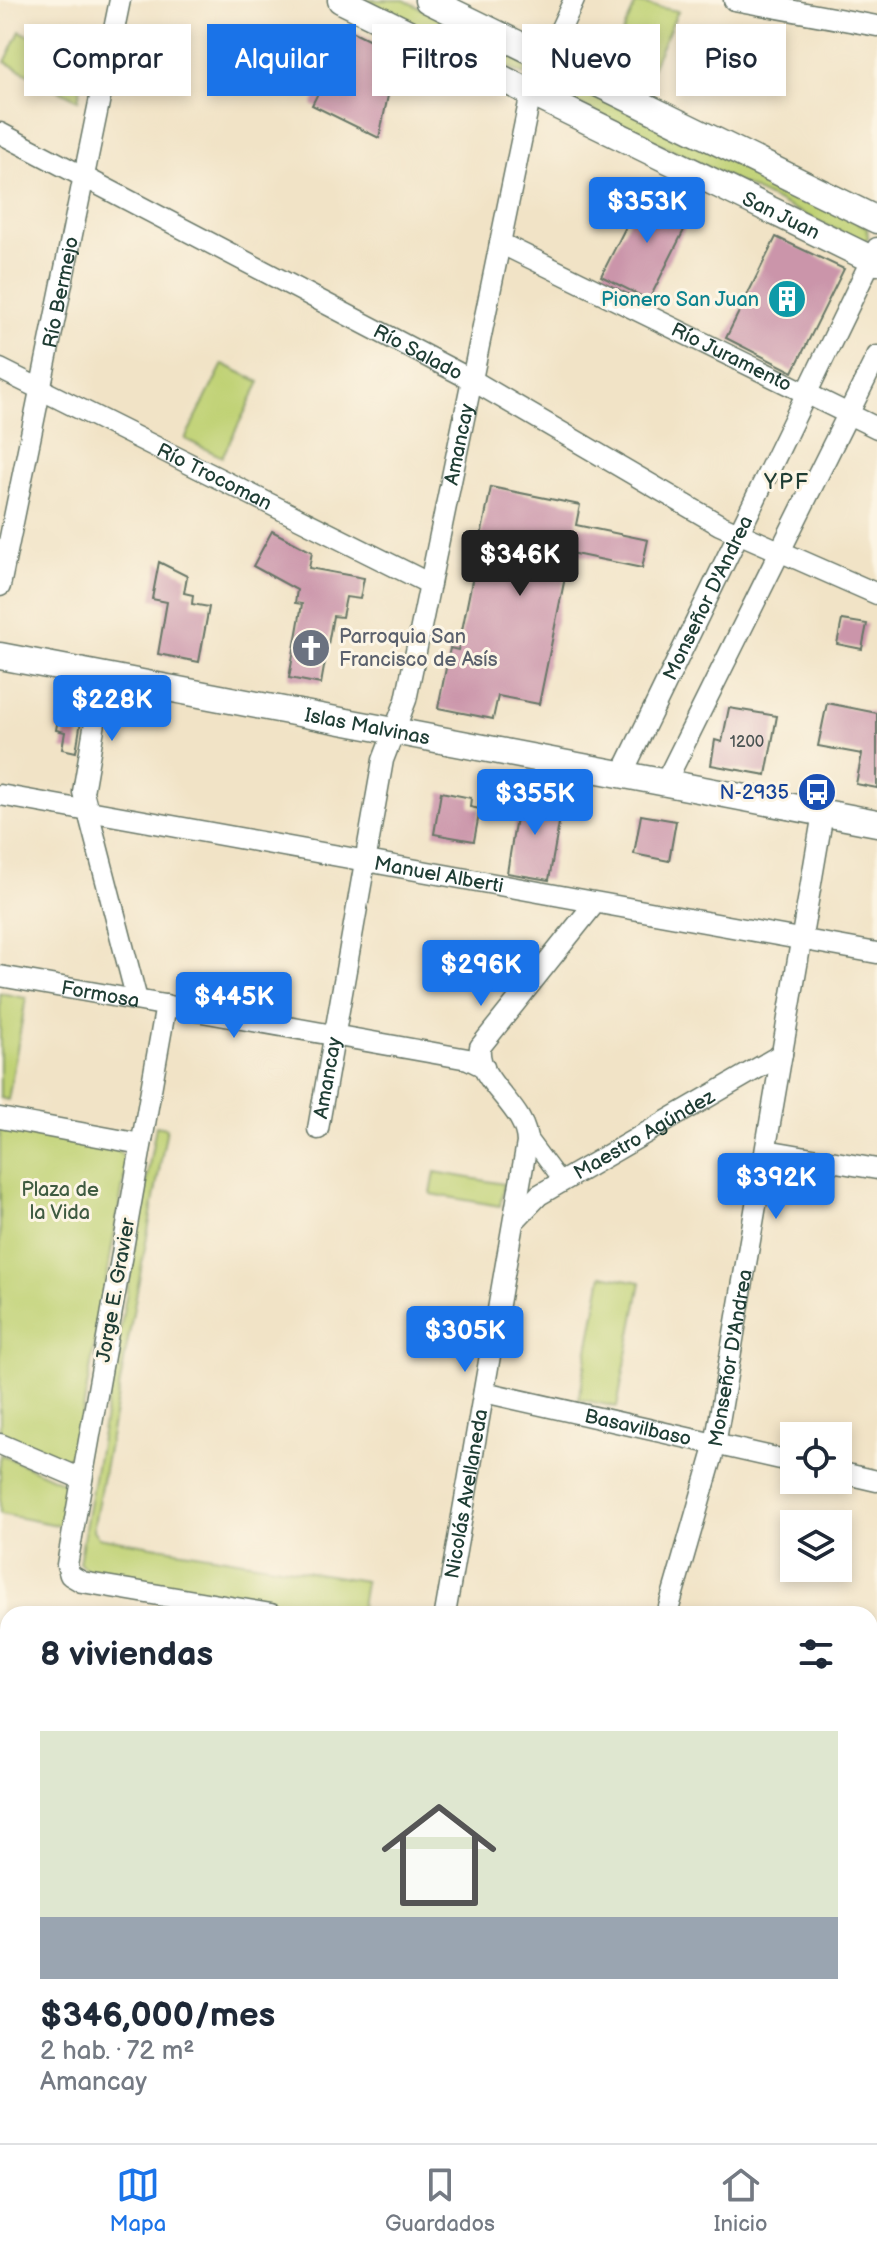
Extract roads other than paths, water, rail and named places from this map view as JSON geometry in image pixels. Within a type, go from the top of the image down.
[{"type":"main road","name":"San Juan","points":[[341,0],[522,89]]},
{"type":"main road","name":"San Juan","points":[[428,0],[522,46]]},
{"type":"main road","name":"San Juan","points":[[537,96],[875,256]]},
{"type":"main road","name":"San Juan","points":[[624,96],[877,220]]},
{"type":"main road","name":"Islas Malvinas","points":[[0,656],[877,823]]},
{"type":"street","name":"Río Bermejo","points":[[0,586],[120,0]]},
{"type":"street","name":"Amancay","points":[[562,24],[574,0]]},
{"type":"street","points":[[734,0],[877,26]]},
{"type":"street","name":"Amancay","points":[[318,1129],[383,760],[406,700],[530,96]]},
{"type":"street","name":"Río Salado","points":[[0,133],[472,380],[738,534],[877,594]]},
{"type":"street","name":"Río Juramento","points":[[500,243],[877,428]]},
{"type":"street","name":"Monseñor D'Andrea","points":[[622,774],[875,256]]},
{"type":"street","points":[[665,783],[877,356]]},
{"type":"street","name":"Río Trocoman","points":[[0,369],[430,584]]},
{"type":"street","points":[[103,676],[84,773],[86,811],[137,1000]]},
{"type":"street","name":"Manuel Alberti","points":[[0,795],[877,953]]},
{"type":"street","name":"Monseñor D'Andrea","points":[[669,1606],[715,1444],[823,813]]},
{"type":"street","points":[[562,1182],[527,1135],[479,1055],[483,1039],[595,903]]},
{"type":"street","name":"Formosa","points":[[0,976],[468,1059],[484,1067]]},
{"type":"street","name":"Jorge E. Gravier","points":[[166,1005],[67,1561],[70,1575],[82,1582],[220,1606]]},
{"type":"street","name":"Maestro Agúndez","points":[[514,1222],[529,1202],[782,1054]]},
{"type":"street","points":[[0,1118],[141,1144]]},
{"type":"street","name":"Nicolás Avellaneda","points":[[446,1606],[527,1135]]},
{"type":"street","points":[[766,1150],[877,1169]]},
{"type":"street","name":"Basavilbaso","points":[[484,1392],[780,1459]]},
{"type":"street","points":[[0,1444],[82,1479]]},
{"type":"street","points":[[852,1475],[877,1481]]},
{"type":"place","name":"Pionero San Juan","points":[[787,299]]},
{"type":"place","name":"Parroquia San Francisco de Asís","points":[[311,648]]},
{"type":"place","name":"N-2935","points":[[817,792]]},
{"type":"district","name":"YPF","points":[[787,481]]},
{"type":"park label","name":"Plaza de la Vida","points":[[60,1200]]}]
